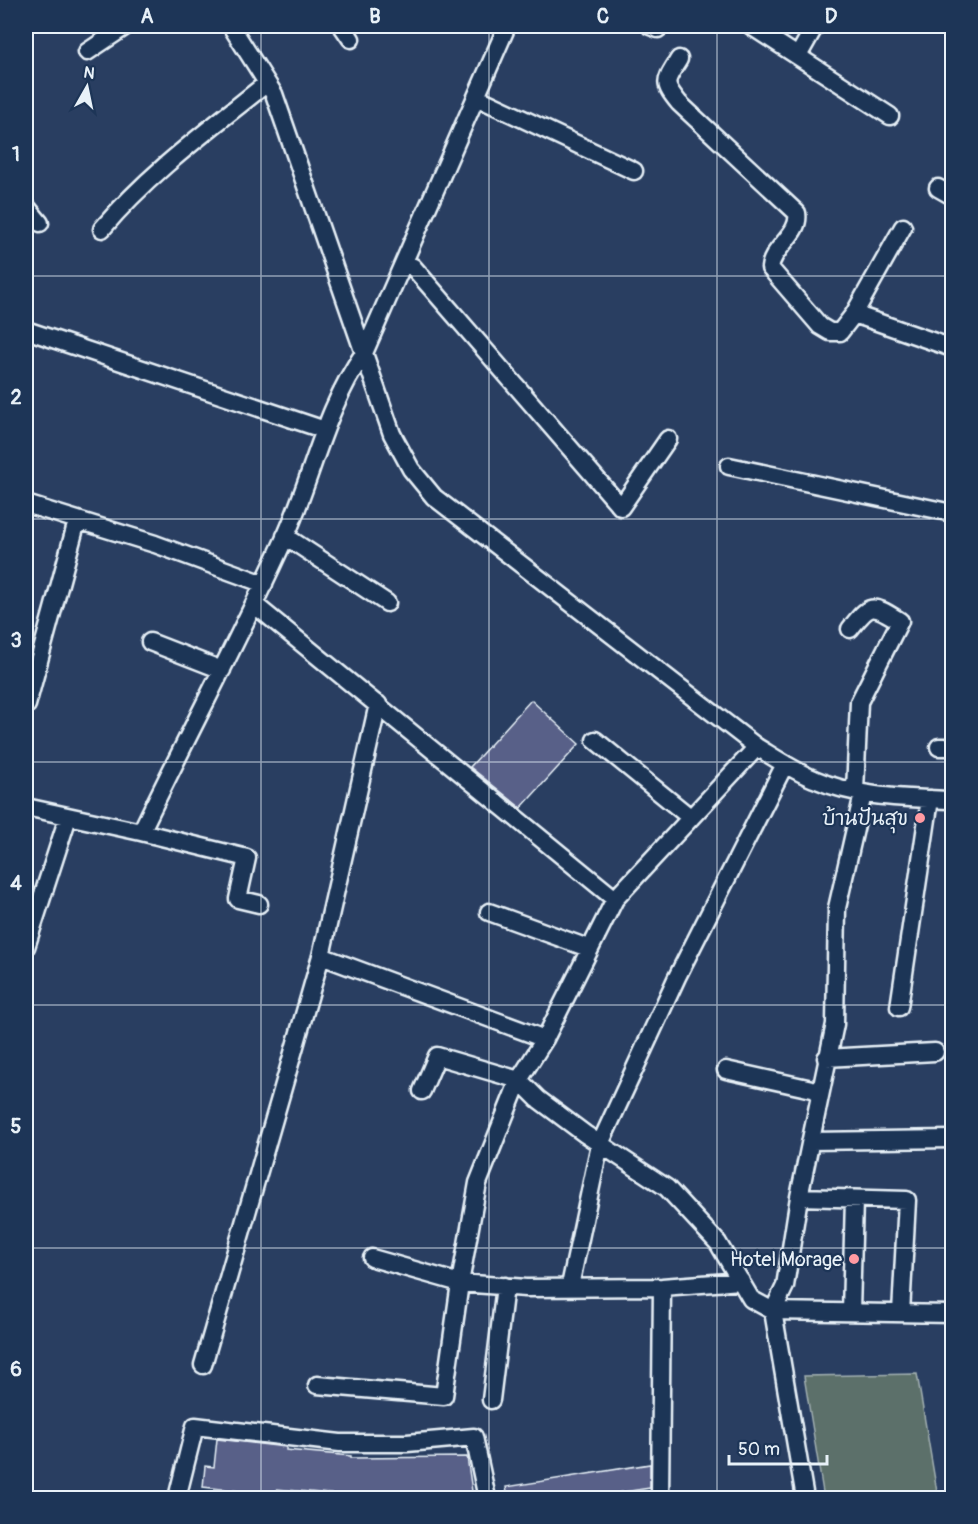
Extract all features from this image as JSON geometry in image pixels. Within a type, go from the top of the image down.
[{"type":"street","points":[[87,52],[126,26]]},
{"type":"street","points":[[231,26],[274,94],[392,434],[411,469],[434,497],[757,747],[785,764],[815,780],[859,792],[952,800]]},
{"type":"street","points":[[141,832],[255,605],[285,536],[348,376],[364,353],[405,263],[507,26]]},
{"type":"street","points":[[751,26],[891,116]]},
{"type":"street","points":[[798,56],[815,26]]},
{"type":"street","points":[[679,60],[667,78],[667,87],[679,103],[797,213],[797,225],[770,260],[770,268],[820,326],[830,332],[840,332],[854,314],[903,227]]},
{"type":"street","points":[[102,229],[144,184],[267,83]]},
{"type":"street","points":[[476,97],[634,171]]},
{"type":"street","points":[[26,206],[40,223]]},
{"type":"street","points":[[405,263],[413,267],[621,507],[669,439]]},
{"type":"street","points":[[854,314],[952,348]]},
{"type":"street","points":[[26,330],[325,430]]},
{"type":"street","points":[[729,466],[952,513]]},
{"type":"street","points":[[26,504],[155,544],[264,584]]},
{"type":"street","points":[[27,705],[77,521]]},
{"type":"street","points":[[285,536],[387,603]]},
{"type":"street","points":[[255,605],[615,899]]},
{"type":"street","points":[[804,1498],[773,1311],[785,1286],[799,1197],[826,1058],[835,1024],[837,908],[859,792],[859,702],[900,621],[878,607],[871,607],[866,608],[850,629]]},
{"type":"street","points":[[150,642],[222,670]]},
{"type":"street","points":[[203,1365],[321,956],[378,704]]},
{"type":"street","points":[[594,740],[691,818]]},
{"type":"street","points":[[317,1385],[444,1396],[460,1283],[478,1183],[519,1080],[544,1039],[588,948],[615,899],[757,747]]},
{"type":"street","points":[[570,1286],[600,1144],[677,977],[785,764]]},
{"type":"street","points":[[899,1007],[930,799]]},
{"type":"street","points":[[26,807],[247,858],[238,898],[259,904]]},
{"type":"street","points":[[26,947],[68,816]]},
{"type":"street","points":[[489,912],[588,948]]},
{"type":"street","points":[[321,956],[544,1039]]},
{"type":"street","points":[[826,1058],[935,1052]]},
{"type":"street","points":[[422,1090],[437,1056],[519,1080],[538,1100],[667,1188],[718,1243],[752,1299],[773,1311],[952,1314]]},
{"type":"street","points":[[726,1071],[820,1091]]},
{"type":"street","points":[[811,1141],[952,1139]]},
{"type":"street","points":[[799,1197],[907,1200],[901,1313]]},
{"type":"street","points":[[851,1312],[854,1198]]},
{"type":"street","points":[[372,1258],[460,1283],[505,1286],[663,1287],[741,1281]]},
{"type":"street","points":[[491,1400],[505,1286]]},
{"type":"street","points":[[660,1498],[663,1287]]},
{"type":"street","points":[[177,1498],[195,1426],[340,1443],[407,1443],[474,1437],[487,1498]]},
{"type":"green space","points":[[917,1374],[938,1498],[824,1498],[804,1376]]},
{"type":"building","points":[[531,700],[579,744],[521,808],[470,767]]},
{"type":"building","points":[[217,1439],[286,1447],[286,1450],[351,1456],[351,1458],[467,1457],[473,1498],[364,1497],[277,1489],[277,1495],[203,1487],[205,1466],[214,1467]]},
{"type":"building","points":[[650,1464],[650,1488],[584,1498],[508,1498],[506,1487]]},
{"type":"place","name":"บ้านปันสุข","points":[[920,818]]},
{"type":"place","name":"Hotel Morage","points":[[854,1259]]}]
